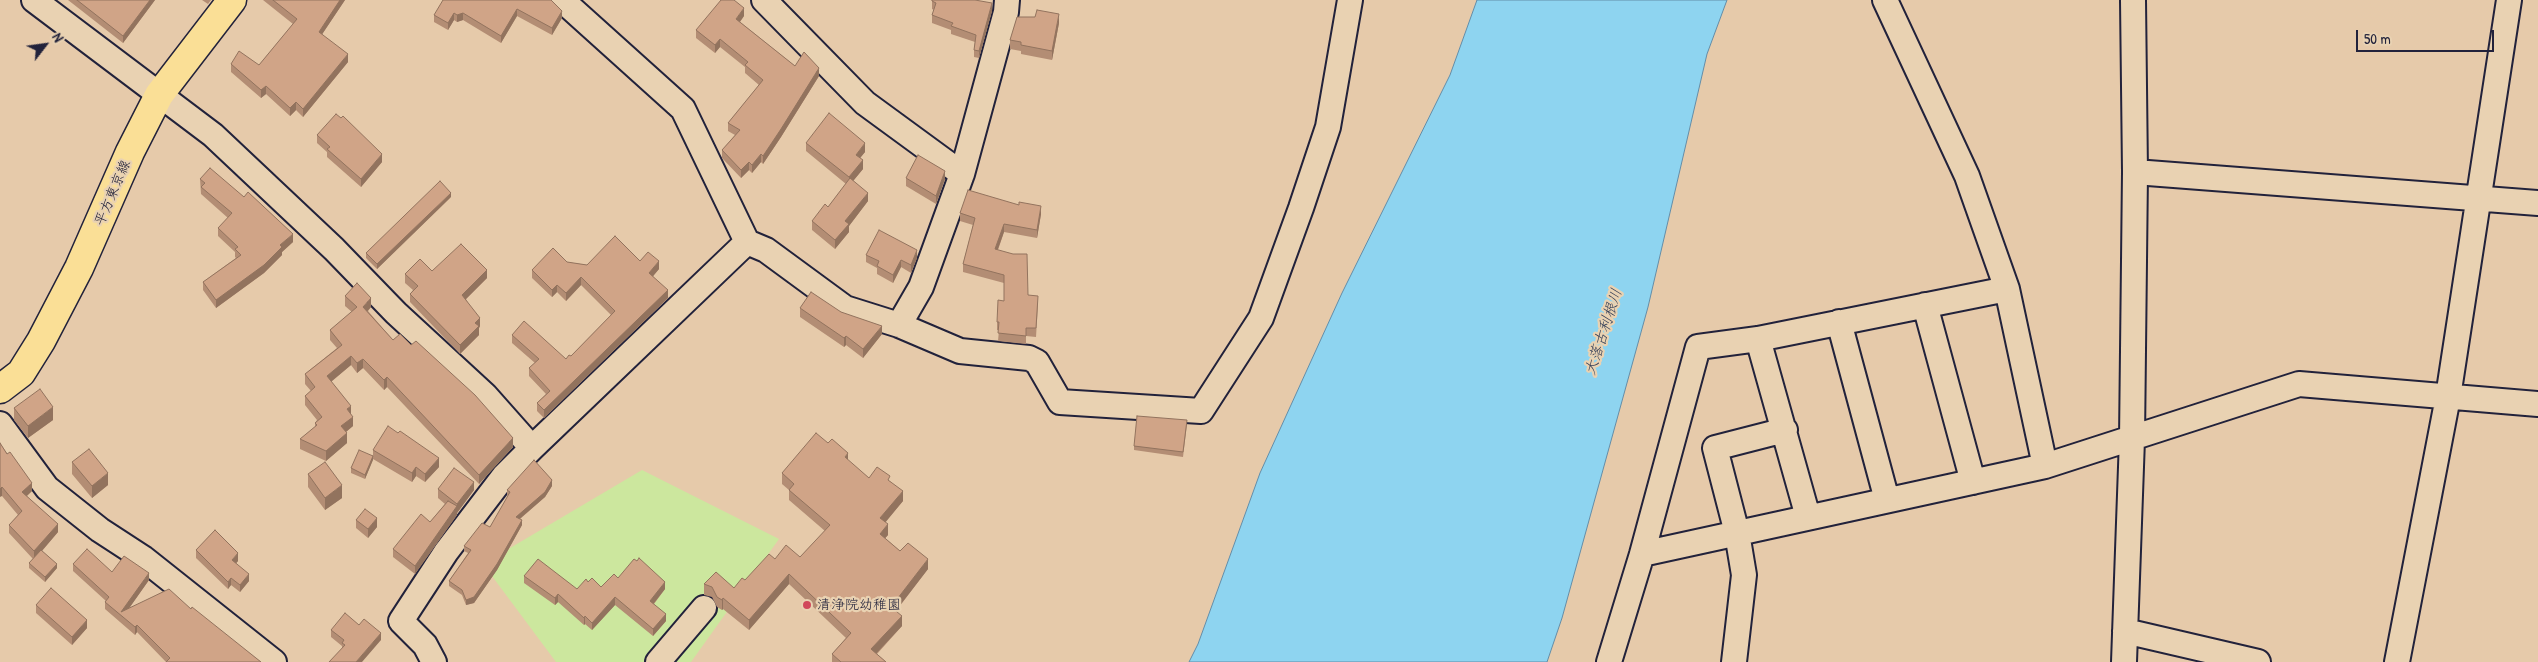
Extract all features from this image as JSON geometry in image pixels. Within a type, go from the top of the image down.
[{"type":"main road","name":"平方東京線","points":[[0,389],[20,373],[41,340],[79,268],[130,152],[159,95],[232,0]]},
{"type":"street","points":[[34,0],[213,135],[261,179],[396,313],[485,395],[532,448]]},
{"type":"street","points":[[764,0],[865,103],[962,174]]},
{"type":"street","points":[[899,325],[920,287],[962,174],[1006,12],[1007,0]]},
{"type":"street","points":[[564,1],[683,109],[747,242],[766,250],[845,308],[899,325],[960,351],[1029,358],[1037,362],[1060,402],[1201,411],[1261,318],[1298,217],[1328,127],[1350,0]]},
{"type":"street","points":[[1885,0],[1967,176],[2007,289],[2045,466]]},
{"type":"street","points":[[2124,662],[2132,439],[2135,172],[2133,0]]},
{"type":"street","points":[[2397,662],[2448,397],[2509,0]]},
{"type":"street","points":[[2135,172],[2480,197],[2538,203]]},
{"type":"street","points":[[433,662],[424,645],[401,622],[446,552],[504,476],[747,242]]},
{"type":"street","points":[[1609,662],[1642,554],[1698,348],[1758,339],[2007,289]]},
{"type":"street","points":[[1925,305],[1973,482]]},
{"type":"street","points":[[1839,322],[1887,500]]},
{"type":"street","points":[[1758,339],[1808,517]]},
{"type":"street","points":[[1642,554],[2045,466],[2299,384],[2538,404]]},
{"type":"street","points":[[0,424],[47,488],[100,530],[143,558],[274,662]]},
{"type":"street","points":[[1734,662],[1744,575],[1737,533],[1715,448],[1785,430]]},
{"type":"street","points":[[658,662],[704,608]]},
{"type":"street","points":[[2125,631],[2258,662]]},
{"type":"green space","points":[[642,470],[779,539],[691,662],[556,662],[483,564]]},
{"type":"water","name":"大落古利根川","points":[[1477,0],[1727,0],[1707,54],[1648,307],[1562,618],[1547,662],[1189,662],[1198,644],[1260,473],[1342,293],[1450,75]]},
{"type":"building","points":[[77,0],[150,0],[123,36]]},
{"type":"building","points":[[273,0],[340,0],[319,32],[348,54],[303,109],[296,102],[290,108],[266,86],[261,90],[231,64],[239,51],[259,65],[297,19]]},
{"type":"building","points":[[443,0],[551,0],[562,11],[552,28],[517,9],[501,36],[463,13],[457,15],[454,13],[448,23],[434,15]]},
{"type":"building","points":[[721,0],[734,0],[744,8],[736,19],[795,66],[804,52],[819,68],[763,156],[761,154],[752,165],[749,162],[741,170],[722,150],[740,130],[728,123],[763,80],[745,65],[748,62],[720,39],[715,45],[696,30]]},
{"type":"building","points":[[932,0],[975,0],[992,3],[979,51],[974,50],[976,35],[951,26],[953,23],[932,15],[936,3]]},
{"type":"building","points":[[1037,10],[1059,14],[1052,51],[1021,45],[1021,42],[1010,40],[1017,17],[1035,17]]},
{"type":"building","points":[[829,113],[865,143],[856,155],[863,160],[849,177],[806,143]]},
{"type":"building","points":[[336,114],[341,118],[343,116],[382,154],[361,179],[327,149],[330,147],[317,135]]},
{"type":"building","points":[[918,155],[945,171],[936,196],[906,178]]},
{"type":"building","points":[[210,168],[244,197],[248,192],[293,234],[280,245],[282,247],[264,265],[216,300],[203,282],[241,255],[235,249],[238,247],[218,228],[232,213],[201,187],[205,183],[200,179]]},
{"type":"building","points":[[850,178],[868,193],[845,221],[849,224],[835,240],[812,221],[825,204],[828,207]]},
{"type":"building","points":[[440,181],[451,193],[377,264],[366,253]]},
{"type":"building","points":[[968,190],[1019,205],[1019,202],[1041,206],[1037,230],[1004,224],[995,249],[1013,254],[1027,254],[1028,295],[1038,296],[1036,328],[1026,328],[1026,336],[998,333],[998,300],[1004,301],[1004,275],[963,264],[975,218],[960,213]]},
{"type":"building","points":[[879,230],[917,250],[911,265],[901,260],[893,275],[877,266],[879,261],[866,255]]},
{"type":"building","points":[[615,236],[640,261],[648,252],[659,261],[649,273],[668,290],[544,410],[537,403],[550,391],[529,368],[539,359],[512,335],[524,321],[566,359],[615,311],[581,277],[566,293],[557,285],[552,290],[532,270],[553,248],[567,262],[587,265]]},
{"type":"building","points":[[461,244],[487,270],[462,295],[480,318],[475,323],[479,326],[460,345],[410,294],[418,286],[405,274],[420,259],[432,271]]},
{"type":"building","points":[[357,283],[371,298],[363,307],[393,340],[400,334],[411,345],[416,341],[475,395],[513,438],[479,475],[387,377],[384,380],[363,359],[357,363],[351,356],[327,376],[351,406],[347,409],[353,417],[341,426],[347,433],[326,451],[300,439],[317,425],[315,423],[322,417],[305,396],[315,387],[305,374],[342,345],[330,330],[357,307],[345,296]]},
{"type":"building","points":[[811,292],[841,312],[882,326],[863,349],[846,336],[844,338],[800,308]]},
{"type":"building","points":[[40,389],[53,407],[28,426],[14,408]]},
{"type":"building","points":[[1137,416],[1187,420],[1183,452],[1134,446]]},
{"type":"building","points":[[388,426],[398,433],[400,431],[439,458],[425,474],[416,467],[412,473],[373,450]]},
{"type":"building","points":[[816,433],[828,443],[832,439],[848,453],[845,457],[869,478],[877,467],[890,476],[888,480],[903,491],[880,518],[888,524],[880,534],[900,551],[908,543],[928,559],[891,607],[902,616],[871,649],[886,662],[841,662],[832,654],[851,633],[789,574],[749,620],[723,598],[722,600],[717,597],[712,587],[704,584],[716,572],[734,588],[742,578],[745,580],[769,554],[775,559],[786,545],[800,557],[830,525],[789,490],[794,484],[782,473]]},
{"type":"building","points":[[0,443],[7,454],[10,452],[32,483],[22,492],[58,524],[34,551],[9,525],[22,511],[2,487],[0,489]]},
{"type":"building","points":[[89,449],[108,473],[92,486],[72,462]]},
{"type":"building","points":[[359,450],[373,456],[365,475],[351,468]]},
{"type":"building","points":[[534,460],[552,480],[545,492],[516,517],[522,520],[497,564],[474,597],[466,600],[462,590],[449,581],[471,550],[464,546],[482,523],[490,527],[510,492],[507,490]]},
{"type":"building","points":[[325,462],[342,485],[325,498],[308,474]]},
{"type":"building","points":[[454,468],[474,482],[457,504],[438,489]]},
{"type":"building","points":[[448,501],[457,506],[415,566],[393,549],[421,514],[430,522]]},
{"type":"building","points":[[365,509],[377,518],[368,529],[356,520]]},
{"type":"building","points":[[215,530],[238,553],[232,560],[249,574],[240,585],[231,578],[228,582],[196,550]]},
{"type":"building","points":[[87,549],[112,572],[124,556],[149,573],[121,612],[169,589],[191,609],[192,607],[261,662],[166,662],[170,658],[137,625],[135,627],[105,602],[109,597],[73,564]]},
{"type":"building","points":[[41,550],[57,564],[45,577],[29,563]]},
{"type":"building","points":[[639,558],[665,582],[650,601],[666,614],[653,629],[615,597],[592,623],[558,594],[555,598],[524,576],[538,559],[577,589],[586,579],[588,582],[592,578],[601,587],[614,574],[618,578],[634,559],[637,561]]},
{"type":"building","points":[[51,588],[87,620],[72,637],[36,605]]},
{"type":"building","points":[[345,613],[359,625],[364,619],[381,633],[356,662],[329,662],[345,645],[342,643],[344,640],[331,630]]},
{"type":"place","name":"清浄院幼稚園","points":[[807,605]]}]
